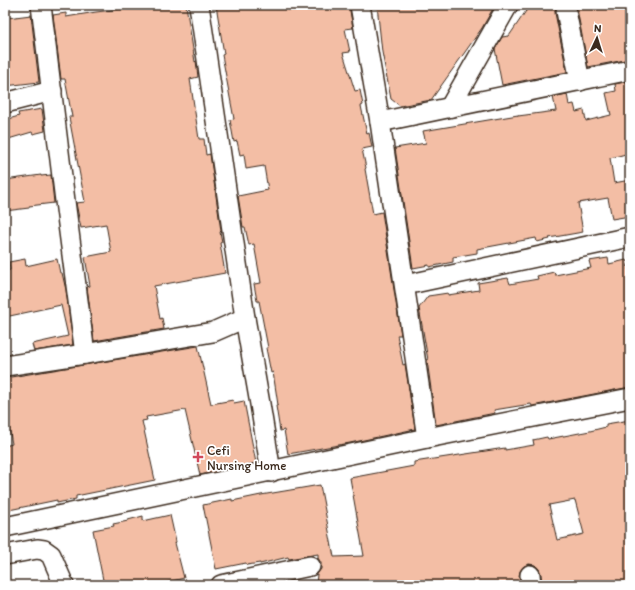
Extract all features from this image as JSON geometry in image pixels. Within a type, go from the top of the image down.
[{"type":"street","points":[[41,5],[85,354]]},
{"type":"street","points":[[199,5],[245,318],[271,472]]},
{"type":"street","points":[[360,5],[380,122],[427,438]]},
{"type":"street","points":[[450,107],[508,5]]},
{"type":"street","points":[[566,11],[580,81]]},
{"type":"street","points":[[380,122],[630,70]]},
{"type":"street","points":[[5,103],[52,91]]},
{"type":"street","points":[[405,285],[630,237]]},
{"type":"street","points":[[5,366],[213,332],[245,318]]},
{"type":"street","points":[[5,527],[427,438],[630,398]]},
{"type":"street","points":[[5,555],[37,549],[44,550],[51,556],[64,585]]},
{"type":"street","points":[[221,585],[310,566]]},
{"type":"building","points":[[143,5],[186,5],[198,77],[190,79],[199,139],[204,139],[206,155],[210,154],[221,231],[222,242],[220,243],[225,273],[154,286],[160,319],[162,318],[164,329],[94,341],[87,287],[90,286],[85,257],[111,252],[106,224],[81,228],[76,203],[85,202],[69,117],[72,117],[65,79],[61,79],[53,15],[66,13],[66,17]]},
{"type":"building","points":[[216,5],[349,5],[353,28],[345,29],[350,52],[343,53],[355,91],[360,90],[363,105],[361,106],[367,134],[369,133],[372,147],[362,149],[365,169],[373,214],[382,212],[401,335],[397,335],[403,365],[405,364],[415,429],[288,454],[284,430],[280,431],[273,372],[271,373],[266,348],[268,348],[259,301],[257,301],[254,284],[261,283],[254,244],[249,245],[245,227],[243,227],[238,196],[268,190],[264,166],[246,169],[244,154],[240,155],[237,141],[234,142],[230,120],[234,119],[222,55],[224,54]]},
{"type":"building","points":[[377,5],[495,5],[482,28],[431,100],[400,106],[391,99],[382,52]]},
{"type":"building","points":[[530,5],[557,5],[555,13],[567,72],[502,85],[495,49],[502,37],[509,36]]},
{"type":"building","points":[[575,5],[630,5],[630,59],[588,67]]},
{"type":"building","points":[[31,15],[39,82],[5,86],[5,21],[7,21],[7,18]]},
{"type":"building","points":[[630,81],[630,153],[610,158],[614,183],[630,180],[630,216],[612,219],[608,198],[578,203],[583,232],[549,238],[550,239],[537,242],[536,238],[477,249],[477,253],[453,257],[453,262],[429,267],[429,265],[413,268],[395,148],[426,143],[423,131],[518,115],[556,111],[553,97],[567,94],[569,105],[574,104],[576,112],[584,110],[586,121],[611,115],[606,93],[616,91],[615,84]]},
{"type":"building","points":[[42,109],[45,131],[33,134],[32,132],[5,140],[5,120],[19,116],[18,113]]},
{"type":"building","points":[[51,175],[54,203],[5,211],[5,180]]},
{"type":"building","points":[[608,258],[609,264],[626,260],[630,277],[630,387],[532,406],[531,404],[494,410],[495,413],[436,425],[428,360],[419,308],[428,296],[448,293],[448,295],[479,290],[478,283],[508,278],[510,284],[538,279],[537,276],[554,272],[555,275],[591,268],[589,261]]},
{"type":"building","points":[[25,259],[26,266],[57,259],[66,290],[73,345],[34,351],[32,344],[68,336],[61,305],[5,317],[5,271],[10,270],[9,262]]},
{"type":"building","points":[[198,346],[211,404],[233,400],[234,403],[244,401],[256,463],[200,475],[185,410],[146,417],[147,420],[142,421],[155,480],[76,496],[76,499],[57,503],[57,500],[9,510],[5,489],[5,446],[12,444],[5,407],[5,378]]},
{"type":"building","points":[[630,420],[630,585],[542,585],[539,569],[535,565],[529,564],[524,566],[520,571],[520,585],[316,585],[317,574],[321,569],[318,554],[289,559],[288,557],[260,564],[247,565],[246,563],[216,569],[203,505],[320,485],[334,557],[364,556],[350,478],[414,466],[414,462],[534,445],[533,440],[547,437],[548,439],[590,431],[606,427],[606,424]],"holes":[[[575,500],[584,534],[557,540],[549,505]]]},
{"type":"building","points":[[170,515],[184,578],[156,585],[104,585],[93,530],[114,526],[113,524],[143,516],[143,521]]},
{"type":"place","name":"Cefi Nursing Home","points":[[198,457]]}]
